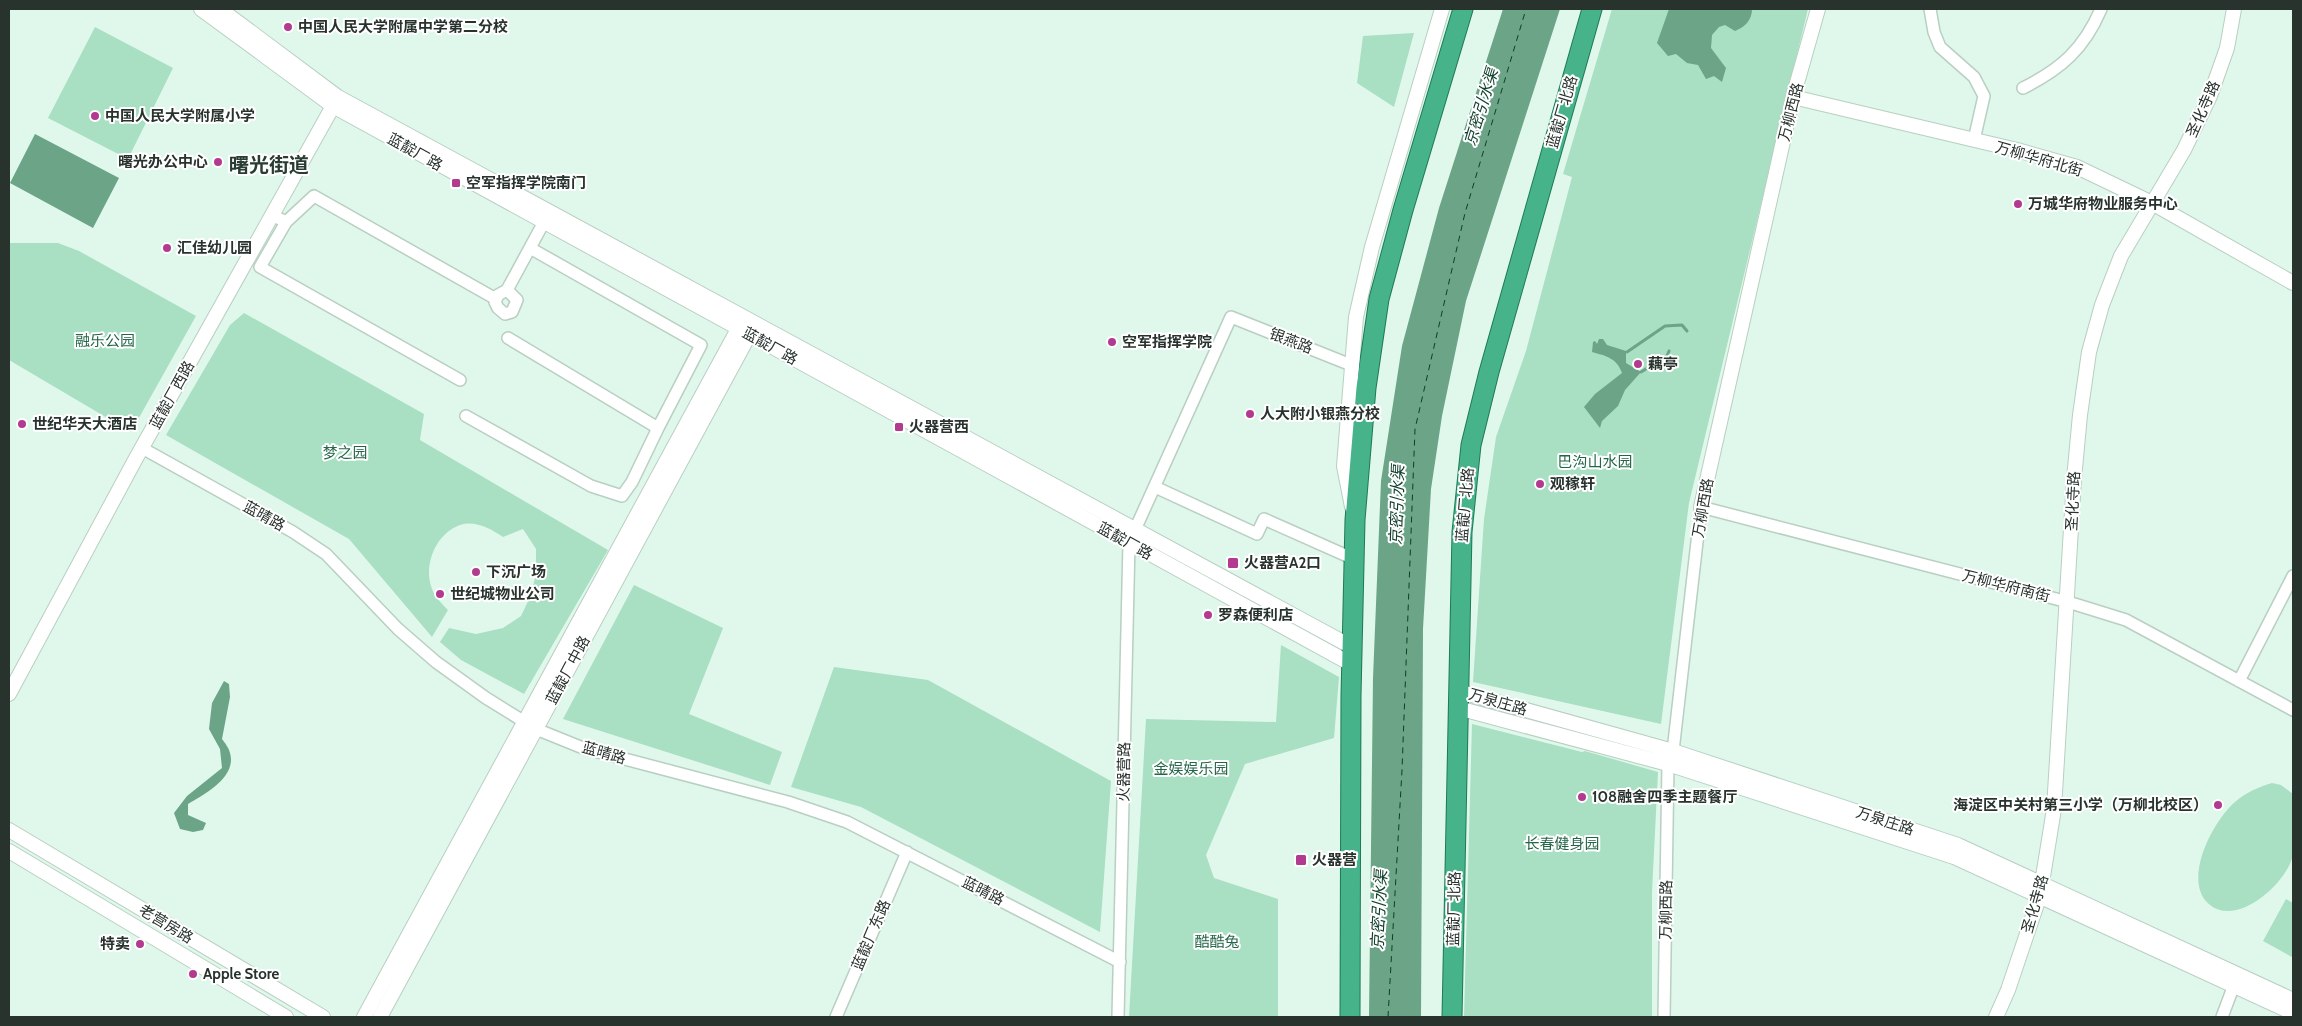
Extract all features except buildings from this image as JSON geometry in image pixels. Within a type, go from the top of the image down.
[{"type":"highway","points":[[1350,1017],[1354,520],[1366,388],[1379,299],[1463,9]]},
{"type":"highway","name":"蓝靛厂北路","points":[[1452,1017],[1462,532],[1471,445],[1489,372],[1592,9]]},
{"type":"street","name":"蓝靛厂路","points":[[201,9],[335,101],[747,326],[1136,529],[1352,656]]},
{"type":"street","name":"蓝靛厂路","points":[[220,9],[335,101]]},
{"type":"street","points":[[1354,520],[1344,466],[1356,317],[1372,247],[1442,9]]},
{"type":"street","name":"万柳西路","points":[[1664,1017],[1671,758],[1701,508],[1793,97],[1818,9]]},
{"type":"street","points":[[1930,9],[1934,32],[1940,46],[1974,77],[1984,96],[1974,140]]},
{"type":"street","points":[[2023,88],[2050,74],[2071,56],[2095,23],[2101,9]]},
{"type":"street","name":"圣化寺路","points":[[1996,1017],[2008,990],[2041,889],[2054,809],[2075,470],[2080,415],[2089,352],[2102,305],[2121,256],[2184,150],[2210,96],[2227,48],[2234,9]]},
{"type":"street","name":"万柳华府北街","points":[[1793,97],[1974,140],[2077,168],[2152,203],[2293,283]]},
{"type":"street","name":"蓝靛厂西路","points":[[9,694],[142,448],[335,101]]},
{"type":"street","points":[[460,380],[260,267],[286,222],[314,196],[496,299]]},
{"type":"street","points":[[272,215],[286,222]]},
{"type":"street","points":[[507,290],[517,300],[512,312],[505,314],[498,308],[496,299],[498,295],[507,290],[530,248],[544,216]]},
{"type":"street","points":[[466,416],[591,486],[622,496],[632,482],[701,345],[530,248]]},
{"type":"street","name":"银燕路","points":[[1231,317],[1351,365]]},
{"type":"street","name":"火器营路","points":[[1118,1017],[1130,543],[1231,317]]},
{"type":"street","name":"蓝靛厂路","points":[[747,326],[1130,543],[1352,656]]},
{"type":"street","name":"蓝靛厂中路","points":[[380,1017],[531,726],[747,326]]},
{"type":"street","points":[[508,338],[658,428]]},
{"type":"street","name":"蓝晴路","points":[[142,448],[293,532],[326,554],[398,629],[436,662],[531,726],[583,748],[788,802],[847,822],[1120,962]]},
{"type":"street","points":[[632,482],[655,495]]},
{"type":"street","points":[[1155,487],[1257,534],[1264,520],[1354,559]]},
{"type":"street","name":"万柳华府南街","points":[[1701,508],[2068,602],[2126,620],[2293,710]]},
{"type":"street","points":[[2239,681],[2293,576]]},
{"type":"street","name":"万泉庄路","points":[[1458,700],[1671,758],[1954,857],[2041,889],[2293,1000]]},
{"type":"street","name":"蓝靛厂中路","points":[[364,1017],[531,726]]},
{"type":"street","name":"老营房路","points":[[9,830],[323,1017]]},
{"type":"street","name":"老营房路","points":[[9,851],[286,1017]]},
{"type":"street","name":"蓝靛厂东路","points":[[836,1017],[907,852]]},
{"type":"street","name":"万泉庄路","points":[[2041,889],[2234,986],[2293,1013]]},
{"type":"street","points":[[2222,1017],[2234,986]]},
{"type":"green space","name":"巴沟山水园","points":[[1612,9],[1808,9],[1689,503],[1661,724],[1473,682],[1484,519],[1496,437],[1526,351],[1572,177],[1563,174]]},
{"type":"green space","points":[[95,27],[173,68],[128,159],[48,118]]},
{"type":"green space","points":[[1414,33],[1394,107],[1357,83],[1363,36]]},
{"type":"green space","name":"融乐公园","points":[[9,243],[58,243],[79,251],[196,316],[131,432],[9,360]]},
{"type":"green space","name":"梦之园","points":[[244,313],[424,414],[420,440],[608,550],[524,694],[461,660],[440,642],[449,628],[476,634],[503,628],[521,616],[531,595],[536,574],[536,549],[523,529],[503,537],[483,526],[466,524],[451,529],[438,543],[430,561],[430,580],[435,595],[448,610],[432,637],[349,539],[166,435],[230,325]]},
{"type":"green space","points":[[634,585],[723,628],[689,714],[782,752],[770,785],[563,719]]},
{"type":"green space","points":[[1281,645],[1339,677],[1334,738],[1245,764],[1206,855],[1214,878],[1278,899],[1278,1017],[1129,1017],[1146,719],[1276,722]]},
{"type":"green space","points":[[834,667],[928,680],[1111,781],[1100,932],[861,807],[791,787]]},
{"type":"green space","name":"长春健身园","points":[[1472,724],[1582,752],[1585,751],[1658,772],[1652,892],[1652,1017],[1464,1017]]},
{"type":"green space","points":[[2272,783],[2281,785],[2293,794],[2295,841],[2289,867],[2270,891],[2257,901],[2243,908],[2229,911],[2216,909],[2205,900],[2200,889],[2198,876],[2200,862],[2211,834],[2227,810],[2235,802],[2253,790]]},
{"type":"green space","points":[[2286,899],[2293,903],[2292,957],[2263,941]]},
{"type":"water","name":"京密引水渠","points":[[1503,9],[1560,9],[1466,301],[1442,416],[1431,489],[1423,629],[1421,1017],[1369,1017],[1373,678],[1381,481],[1402,346],[1439,208]]},
{"type":"water","points":[[1669,9],[1752,9],[1749,20],[1742,27],[1735,31],[1725,25],[1719,27],[1712,35],[1711,48],[1726,68],[1722,82],[1714,76],[1706,79],[1698,65],[1687,63],[1676,54],[1668,56],[1657,43]]},
{"type":"water","points":[[35,134],[119,178],[93,228],[10,183]]},
{"type":"water","points":[[1599,339],[1603,339],[1607,345],[1626,351],[1626,363],[1641,372],[1625,390],[1618,406],[1602,421],[1600,428],[1584,407],[1595,394],[1622,373],[1614,361],[1606,356],[1592,352],[1593,342],[1595,341],[1597,344]]},
{"type":"water","points":[[224,681],[229,684],[230,697],[222,739],[230,753],[231,762],[229,770],[211,790],[188,804],[188,815],[206,823],[203,830],[193,832],[180,829],[174,813],[187,796],[222,768],[220,749],[209,729],[212,703]]},
{"type":"waterway","points":[[1627,352],[1665,326],[1682,325],[1687,331]]},
{"type":"waterway","points":[[1641,372],[1667,356],[1669,351]]},
{"type":"ferry route","points":[[1388,1017],[1402,770],[1415,429],[1465,213],[1526,9]]},
{"type":"place","name":"中国人民大学附属中学第二分校","points":[[288,27]]},
{"type":"place","name":"中国人民大学附属小学","points":[[95,116]]},
{"type":"place","name":"曙光办公中心","points":[[218,162]]},
{"type":"place","name":"空军指挥学院南门","points":[[456,183]]},
{"type":"place","name":"万城华府物业服务中心","points":[[2018,204]]},
{"type":"place","name":"汇佳幼儿园","points":[[167,248]]},
{"type":"place","name":"空军指挥学院","points":[[1112,342]]},
{"type":"place","name":"藕亭","points":[[1638,364]]},
{"type":"place","name":"人大附小银燕分校","points":[[1250,414]]},
{"type":"place","name":"世纪华天大酒店","points":[[22,424]]},
{"type":"place","name":"火器营西","points":[[899,427]]},
{"type":"place","name":"观稼轩","points":[[1540,484]]},
{"type":"place","name":"火器营A2口","points":[[1233,563]]},
{"type":"place","name":"下沉广场","points":[[476,572]]},
{"type":"place","name":"世纪城物业公司","points":[[440,594]]},
{"type":"place","name":"罗森便利店","points":[[1208,615]]},
{"type":"place","name":"108融舍四季主题餐厅","points":[[1582,797]]},
{"type":"place","name":"海淀区中关村第三小学（万柳北校区）","points":[[2218,805]]},
{"type":"place","name":"火器营","points":[[1301,860]]},
{"type":"place","name":"特卖","points":[[140,944]]},
{"type":"place","name":"Apple Store","points":[[193,974]]},
{"type":"district","name":"曙光街道","points":[[269,165]]},
{"type":"park label","name":"金娱娱乐园","points":[[1191,769]]},
{"type":"park label","name":"酷酷兔","points":[[1217,942]]}]
